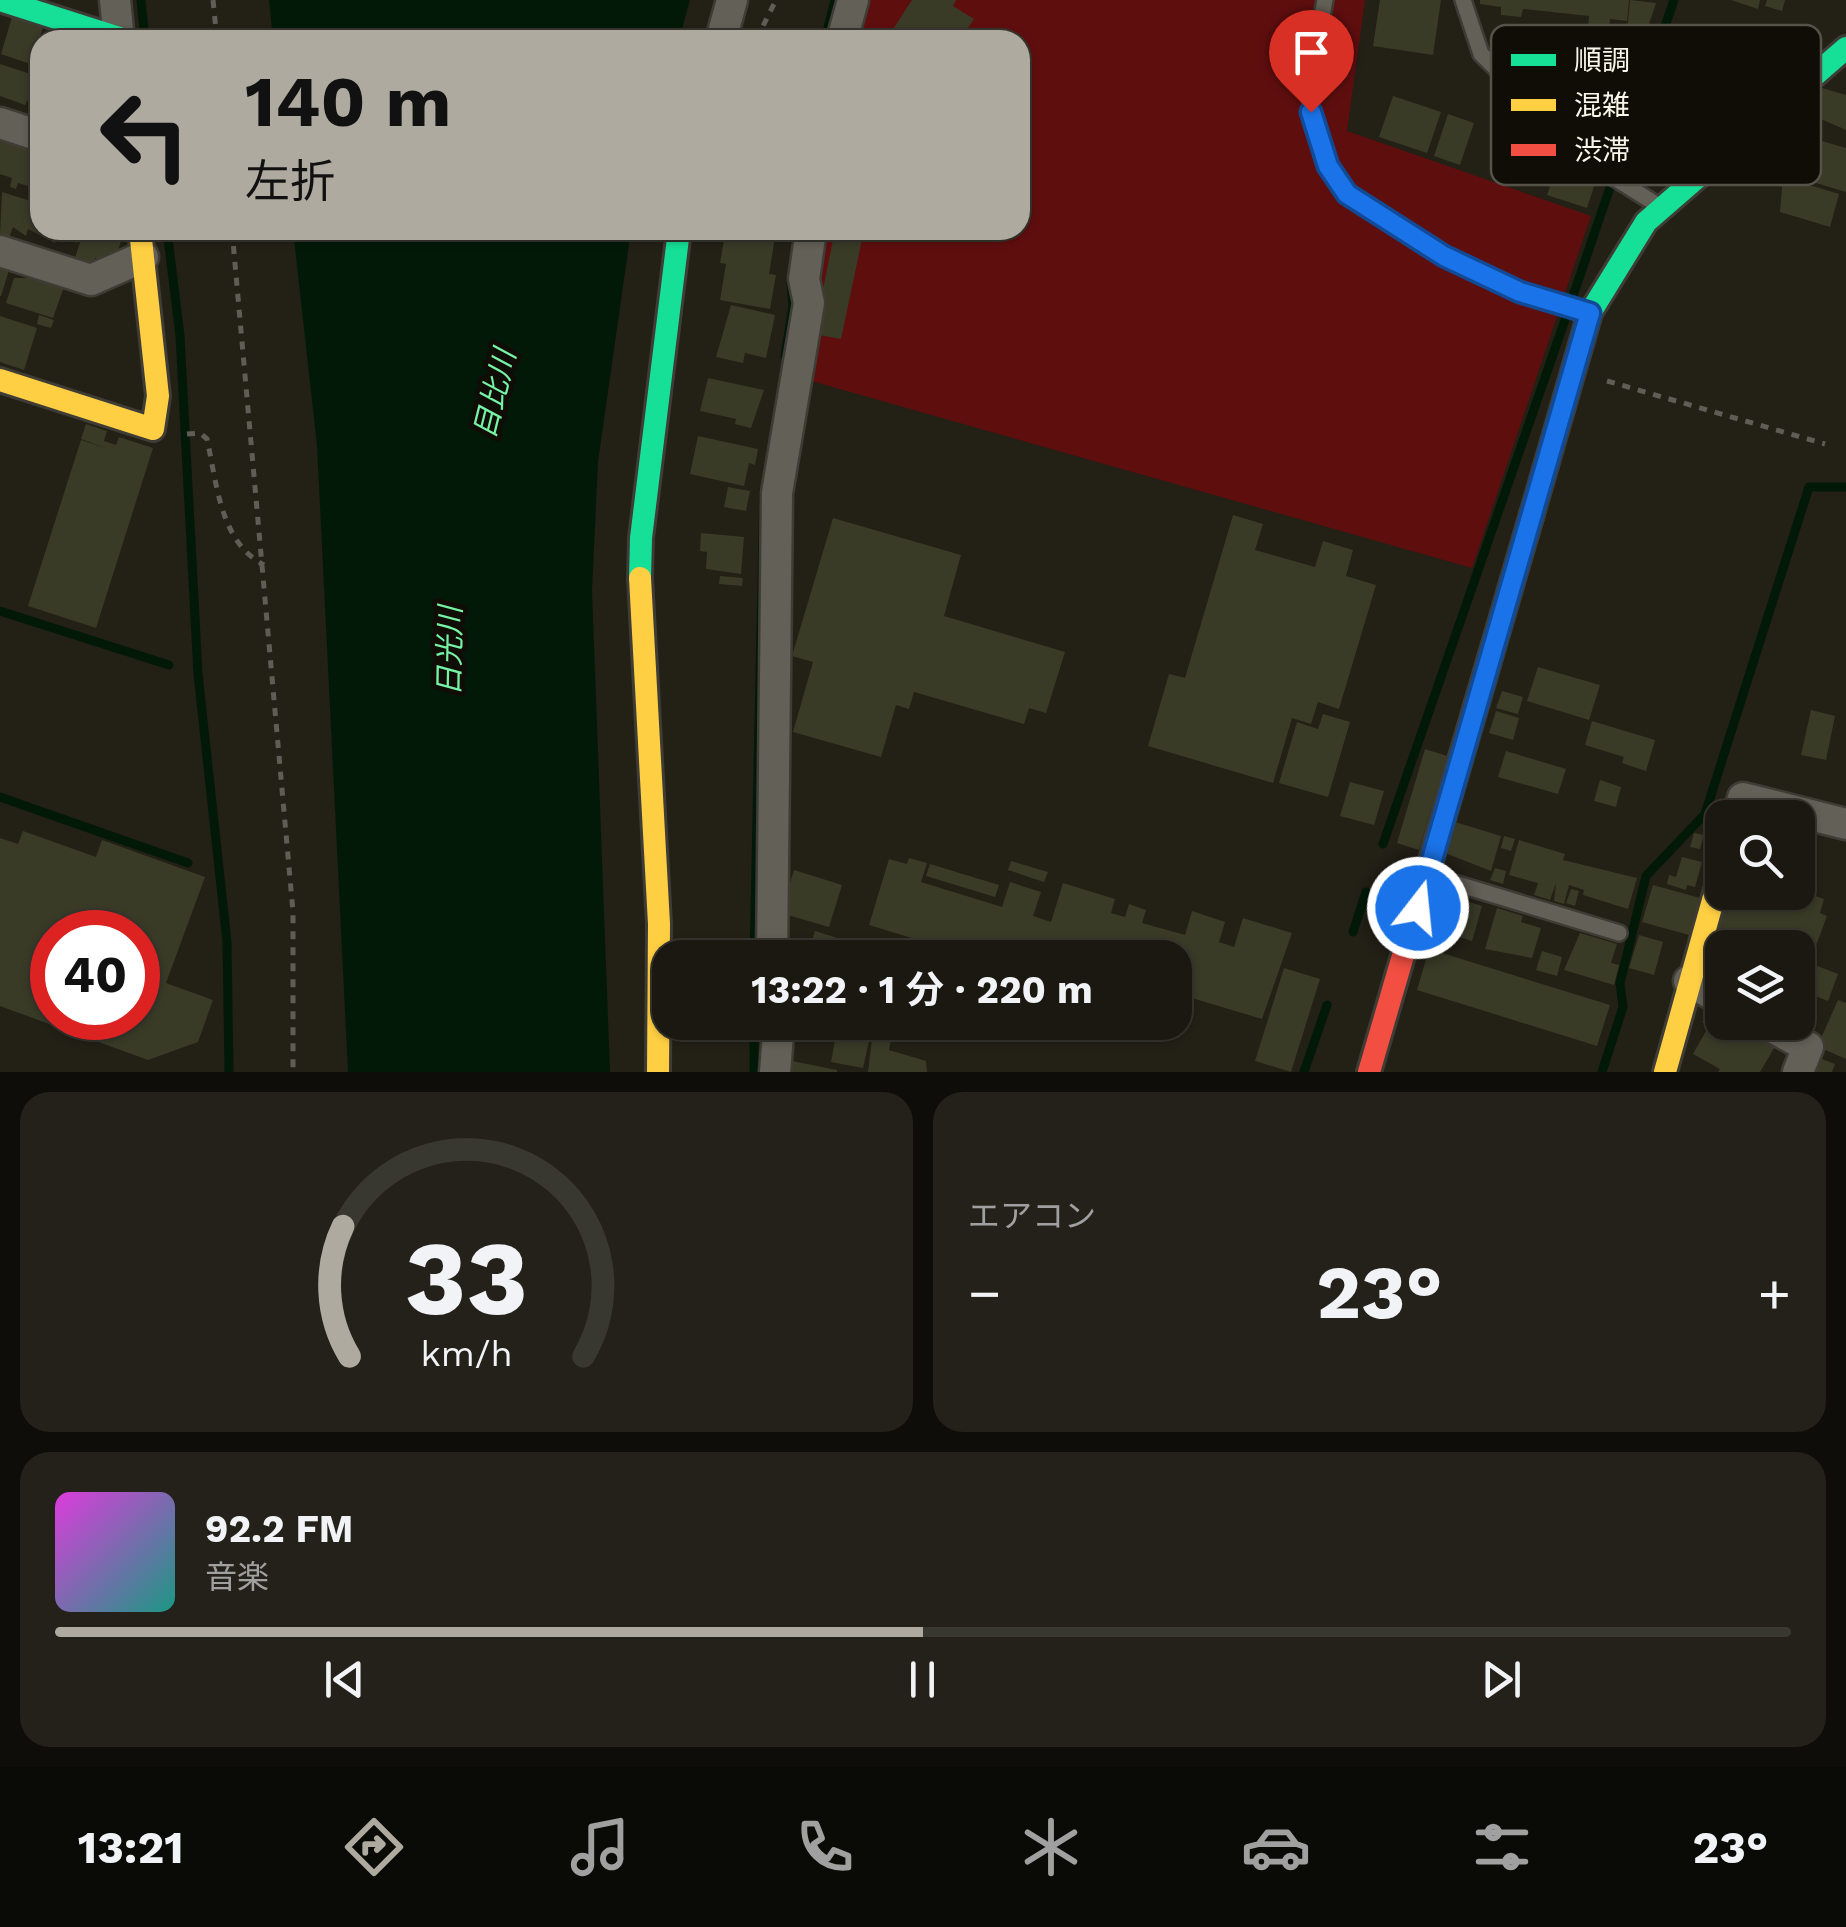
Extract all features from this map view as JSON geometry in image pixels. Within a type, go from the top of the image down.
[{"type":"street","points":[[0,0],[92,30]]},
{"type":"street","points":[[115,0],[118,30]]},
{"type":"street","points":[[724,30],[732,0]]},
{"type":"street","points":[[845,30],[853,0]]},
{"type":"street","points":[[1821,70],[1846,48]]},
{"type":"street","points":[[0,123],[30,133]]},
{"type":"street","points":[[1369,1072],[1576,372],[1590,313],[1646,222],[1688,185]]},
{"type":"street","points":[[658,1072],[659,924],[640,596],[641,538],[678,240]]},
{"type":"street","points":[[772,940],[777,493],[810,303],[804,280],[810,240]]},
{"type":"street","points":[[0,251],[92,280],[141,244],[158,396],[153,429],[0,380]]},
{"type":"street","points":[[1815,816],[1846,824]]},
{"type":"street","points":[[1665,1072],[1710,910]]},
{"type":"street","points":[[1690,981],[1705,990]]},
{"type":"street","points":[[776,1072],[778,1040]]},
{"type":"street","points":[[1794,1040],[1808,1048],[1798,1072]]},
{"type":"lane","points":[[1325,0],[1312,78],[1311,112],[1328,166],[1347,194],[1444,256],[1520,292],[1590,313]]},
{"type":"lane","points":[[1464,0],[1481,54],[1491,64]]},
{"type":"lane","points":[[1626,185],[1662,208]]},
{"type":"lane","points":[[1428,876],[1619,932]]},
{"type":"path","points":[[213,0],[215,30]]},
{"type":"path","points":[[761,30],[776,0]]},
{"type":"path","points":[[233,240],[293,912],[293,1072]]},
{"type":"path","points":[[1576,372],[1825,444]]},
{"type":"path","points":[[200,433],[207,439],[228,528],[247,556],[264,565]]},
{"type":"shaded area","points":[[860,0],[1365,0],[1347,131],[1491,181],[1491,185],[1502,185],[1591,216],[1472,568],[801,378],[816,240],[1030,240],[1030,30],[852,30]]},
{"type":"water","points":[[269,0],[690,0],[682,30],[272,30]]},
{"type":"water","points":[[294,240],[630,240],[598,462],[592,591],[610,1072],[348,1072],[317,445]]},
{"type":"building","points":[[912,0],[956,0],[953,6],[974,19],[967,30],[892,30]]},
{"type":"building","points":[[1380,0],[1441,0],[1433,55],[1373,46]]},
{"type":"building","points":[[1480,0],[1629,0],[1627,21],[1610,19],[1609,25],[1588,25],[1589,16],[1523,9],[1521,17],[1501,15],[1501,7],[1480,4]]},
{"type":"building","points":[[1630,0],[1656,3],[1649,25],[1628,25]]},
{"type":"building","points":[[1731,0],[1760,0],[1758,9]]},
{"type":"building","points":[[1767,0],[1785,0],[1782,11],[1765,6]]},
{"type":"building","points":[[12,17],[43,27],[30,30],[30,64],[1,54]]},
{"type":"building","points":[[0,64],[30,74],[30,96],[25,105],[0,96]]},
{"type":"building","points":[[1822,88],[1846,95],[1846,130],[1821,119]]},
{"type":"building","points":[[1393,96],[1441,112],[1427,153],[1379,137]]},
{"type":"building","points":[[1448,114],[1474,123],[1460,165],[1434,156]]},
{"type":"building","points":[[0,136],[30,146],[30,187],[18,183],[16,189],[10,187],[12,178],[0,174]]},
{"type":"building","points":[[1821,141],[1846,148],[1846,192],[1821,184]]},
{"type":"building","points":[[1551,185],[1594,185],[1587,208],[1547,195]]},
{"type":"building","points":[[1782,185],[1809,185],[1839,194],[1830,227],[1780,212]]},
{"type":"building","points":[[2,192],[30,201],[30,230],[26,236],[13,227],[9,238],[0,235]]},
{"type":"building","points":[[81,240],[122,240],[116,256],[107,253],[104,261],[95,258],[92,264],[75,258]]},
{"type":"building","points":[[724,240],[775,240],[769,274],[776,275],[770,309],[720,300],[726,264],[720,263]]},
{"type":"building","points":[[833,240],[862,240],[841,339],[814,334]]},
{"type":"building","points":[[0,264],[10,267],[1,296],[0,296]]},
{"type":"building","points":[[31,273],[65,284],[53,318],[6,303],[14,278],[29,278]]},
{"type":"building","points":[[731,305],[775,315],[766,358],[745,353],[743,363],[716,357]]},
{"type":"building","points":[[39,315],[54,320],[51,328],[37,324]]},
{"type":"building","points":[[0,316],[37,328],[24,370],[0,362]]},
{"type":"building","points":[[708,378],[764,390],[751,428],[735,424],[736,419],[700,411]]},
{"type":"building","points":[[86,424],[107,431],[104,441],[116,445],[119,437],[153,448],[96,628],[28,606],[81,440],[108,449],[81,439]]},
{"type":"building","points":[[698,436],[758,449],[755,465],[749,463],[744,486],[690,474]]},
{"type":"building","points":[[728,487],[750,491],[746,511],[724,507]]},
{"type":"building","points":[[1233,515],[1263,524],[1255,550],[1315,567],[1323,541],[1353,550],[1346,576],[1376,585],[1339,709],[1318,702],[1311,724],[1292,718],[1273,783],[1148,746],[1169,674],[1185,678]]},
{"type":"building","points":[[833,518],[961,555],[944,616],[1065,652],[1046,713],[1029,708],[1024,724],[914,692],[909,709],[896,705],[881,757],[793,732],[813,662],[792,656]]},
{"type":"building","points":[[701,533],[744,537],[741,574],[706,569],[707,552],[700,551]]},
{"type":"building","points":[[720,576],[743,578],[742,586],[719,584]]},
{"type":"building","points":[[1538,667],[1600,685],[1589,720],[1527,701]]},
{"type":"building","points":[[1502,691],[1523,697],[1518,714],[1496,708]]},
{"type":"building","points":[[1811,710],[1835,716],[1826,760],[1801,755]]},
{"type":"building","points":[[1496,711],[1519,718],[1513,740],[1489,733]]},
{"type":"building","points":[[1323,714],[1350,722],[1328,797],[1279,783],[1297,722],[1318,729]]},
{"type":"building","points":[[1592,721],[1655,740],[1646,771],[1622,763],[1624,757],[1585,745]]},
{"type":"building","points":[[1425,749],[1447,756],[1419,850],[1397,843]]},
{"type":"building","points":[[1506,751],[1566,769],[1558,794],[1498,777]]},
{"type":"building","points":[[1600,780],[1621,787],[1616,807],[1594,801]]},
{"type":"building","points":[[1350,782],[1384,791],[1374,825],[1340,816]]},
{"type":"building","points":[[1455,822],[1501,836],[1491,871],[1445,853]]},
{"type":"building","points":[[23,831],[96,857],[102,840],[205,877],[166,983],[213,1000],[198,1042],[148,1060],[93,1040],[160,1040],[160,910],[30,910],[30,1017],[0,1006],[0,838],[18,844]]},
{"type":"building","points":[[1694,833],[1704,835],[1700,849],[1690,847]]},
{"type":"building","points":[[1504,836],[1515,839],[1511,851],[1501,848]]},
{"type":"building","points":[[1519,840],[1565,854],[1563,860],[1637,878],[1628,909],[1583,895],[1584,890],[1569,885],[1564,904],[1554,901],[1556,883],[1550,900],[1534,895],[1538,883],[1509,875]]},
{"type":"building","points":[[1682,857],[1702,862],[1695,887],[1687,885],[1686,890],[1667,884],[1669,875],[1676,877]]},
{"type":"building","points":[[909,858],[927,863],[921,882],[1002,907],[1010,882],[1041,892],[1033,916],[1051,922],[1063,883],[1115,899],[1111,913],[1125,917],[1129,904],[1146,910],[1142,923],[1185,935],[1192,911],[1225,922],[1219,942],[1234,947],[1243,918],[1292,933],[1262,1019],[1192,998],[1192,940],[918,940],[869,925],[889,859],[907,864]]},
{"type":"building","points":[[1011,861],[1048,872],[1044,882],[1008,870]]},
{"type":"building","points":[[930,864],[999,885],[995,897],[926,876]]},
{"type":"building","points":[[1495,868],[1506,871],[1503,884],[1490,880]]},
{"type":"building","points":[[794,870],[842,885],[829,927],[781,913]]},
{"type":"building","points":[[1653,885],[1700,898],[1689,935],[1642,922]]},
{"type":"building","points":[[1571,889],[1579,891],[1575,906],[1566,903]]},
{"type":"building","points":[[1446,895],[1482,906],[1472,941],[1436,930],[1437,925],[1426,921],[1432,899],[1444,903]]},
{"type":"building","points":[[1815,896],[1824,899],[1820,913],[1827,916],[1815,949],[1815,930],[1714,930],[1722,910],[1815,910]]},
{"type":"building","points":[[1497,908],[1523,916],[1521,922],[1541,928],[1532,958],[1485,949]]},
{"type":"building","points":[[815,931],[844,940],[812,940]]},
{"type":"building","points":[[1580,933],[1617,944],[1611,963],[1619,965],[1614,985],[1564,970]]},
{"type":"building","points":[[1639,935],[1663,942],[1654,975],[1629,968]]},
{"type":"building","points":[[1429,949],[1610,1005],[1597,1046],[1417,990]]},
{"type":"building","points":[[1542,951],[1562,957],[1557,976],[1536,970]]},
{"type":"building","points":[[1815,965],[1838,974],[1828,1001],[1815,996]]},
{"type":"building","points":[[1284,968],[1320,979],[1291,1072],[1255,1061]]},
{"type":"building","points":[[1838,1000],[1846,1003],[1846,1059],[1823,1049],[1820,1056],[1814,1054]]},
{"type":"building","points":[[1705,1033],[1705,1040],[1777,1043],[1760,1072],[1718,1072],[1720,1069],[1693,1054]]},
{"type":"building","points":[[835,1040],[869,1040],[863,1068],[831,1062]]},
{"type":"building","points":[[872,1040],[891,1040],[889,1050],[926,1061],[927,1072],[868,1072]]},
{"type":"building","points":[[1812,1055],[1835,1064],[1832,1072],[1805,1072]]},
{"type":"building","points":[[792,1061],[837,1070],[837,1072],[790,1072]]},
{"type":"waterway","points":[[141,0],[144,30]]},
{"type":"waterway","points":[[828,30],[835,0]]},
{"type":"waterway","points":[[1665,25],[1674,0]]},
{"type":"waterway","points":[[1574,293],[1611,185]]},
{"type":"waterway","points":[[168,240],[180,336],[198,674],[227,942],[229,1072]]},
{"type":"waterway","points":[[785,356],[793,306],[791,282]]},
{"type":"waterway","points":[[1383,844],[1565,320]]},
{"type":"waterway","points":[[1602,1072],[1623,1007],[1620,983],[1646,876],[1705,814],[1809,487],[1846,487]]},
{"type":"waterway","points":[[754,940],[764,490]]},
{"type":"waterway","points":[[0,611],[169,665]]},
{"type":"waterway","points":[[0,797],[188,863]]},
{"type":"waterway","points":[[1353,932],[1366,892]]},
{"type":"waterway","points":[[1304,1072],[1327,1005]]},
{"type":"waterway","points":[[754,1040],[754,1072]]},
{"type":"traffic: fast","points":[[0,0],[94,30]]},
{"type":"traffic: fast","points":[[1821,70],[1846,48]]},
{"type":"traffic: fast","points":[[1532,514],[1590,313],[1646,222],[1689,185]]},
{"type":"traffic: fast","points":[[640,578],[641,538],[678,240]]},
{"type":"traffic: slow","points":[[0,380],[153,429],[158,396],[141,240]]},
{"type":"traffic: slow","points":[[640,578],[659,924],[658,1072]]},
{"type":"traffic: slow","points":[[1665,1072],[1710,910]]},
{"type":"traffic: jam","points":[[1369,1072],[1532,514]]},
{"type":"route","points":[[1311,112],[1328,166],[1347,194],[1444,256],[1520,292],[1590,313],[1418,908]]},
{"type":"water label","name":"目比川","points":[[495,394]]},
{"type":"water label","name":"日光川","points":[[450,651]]}]
